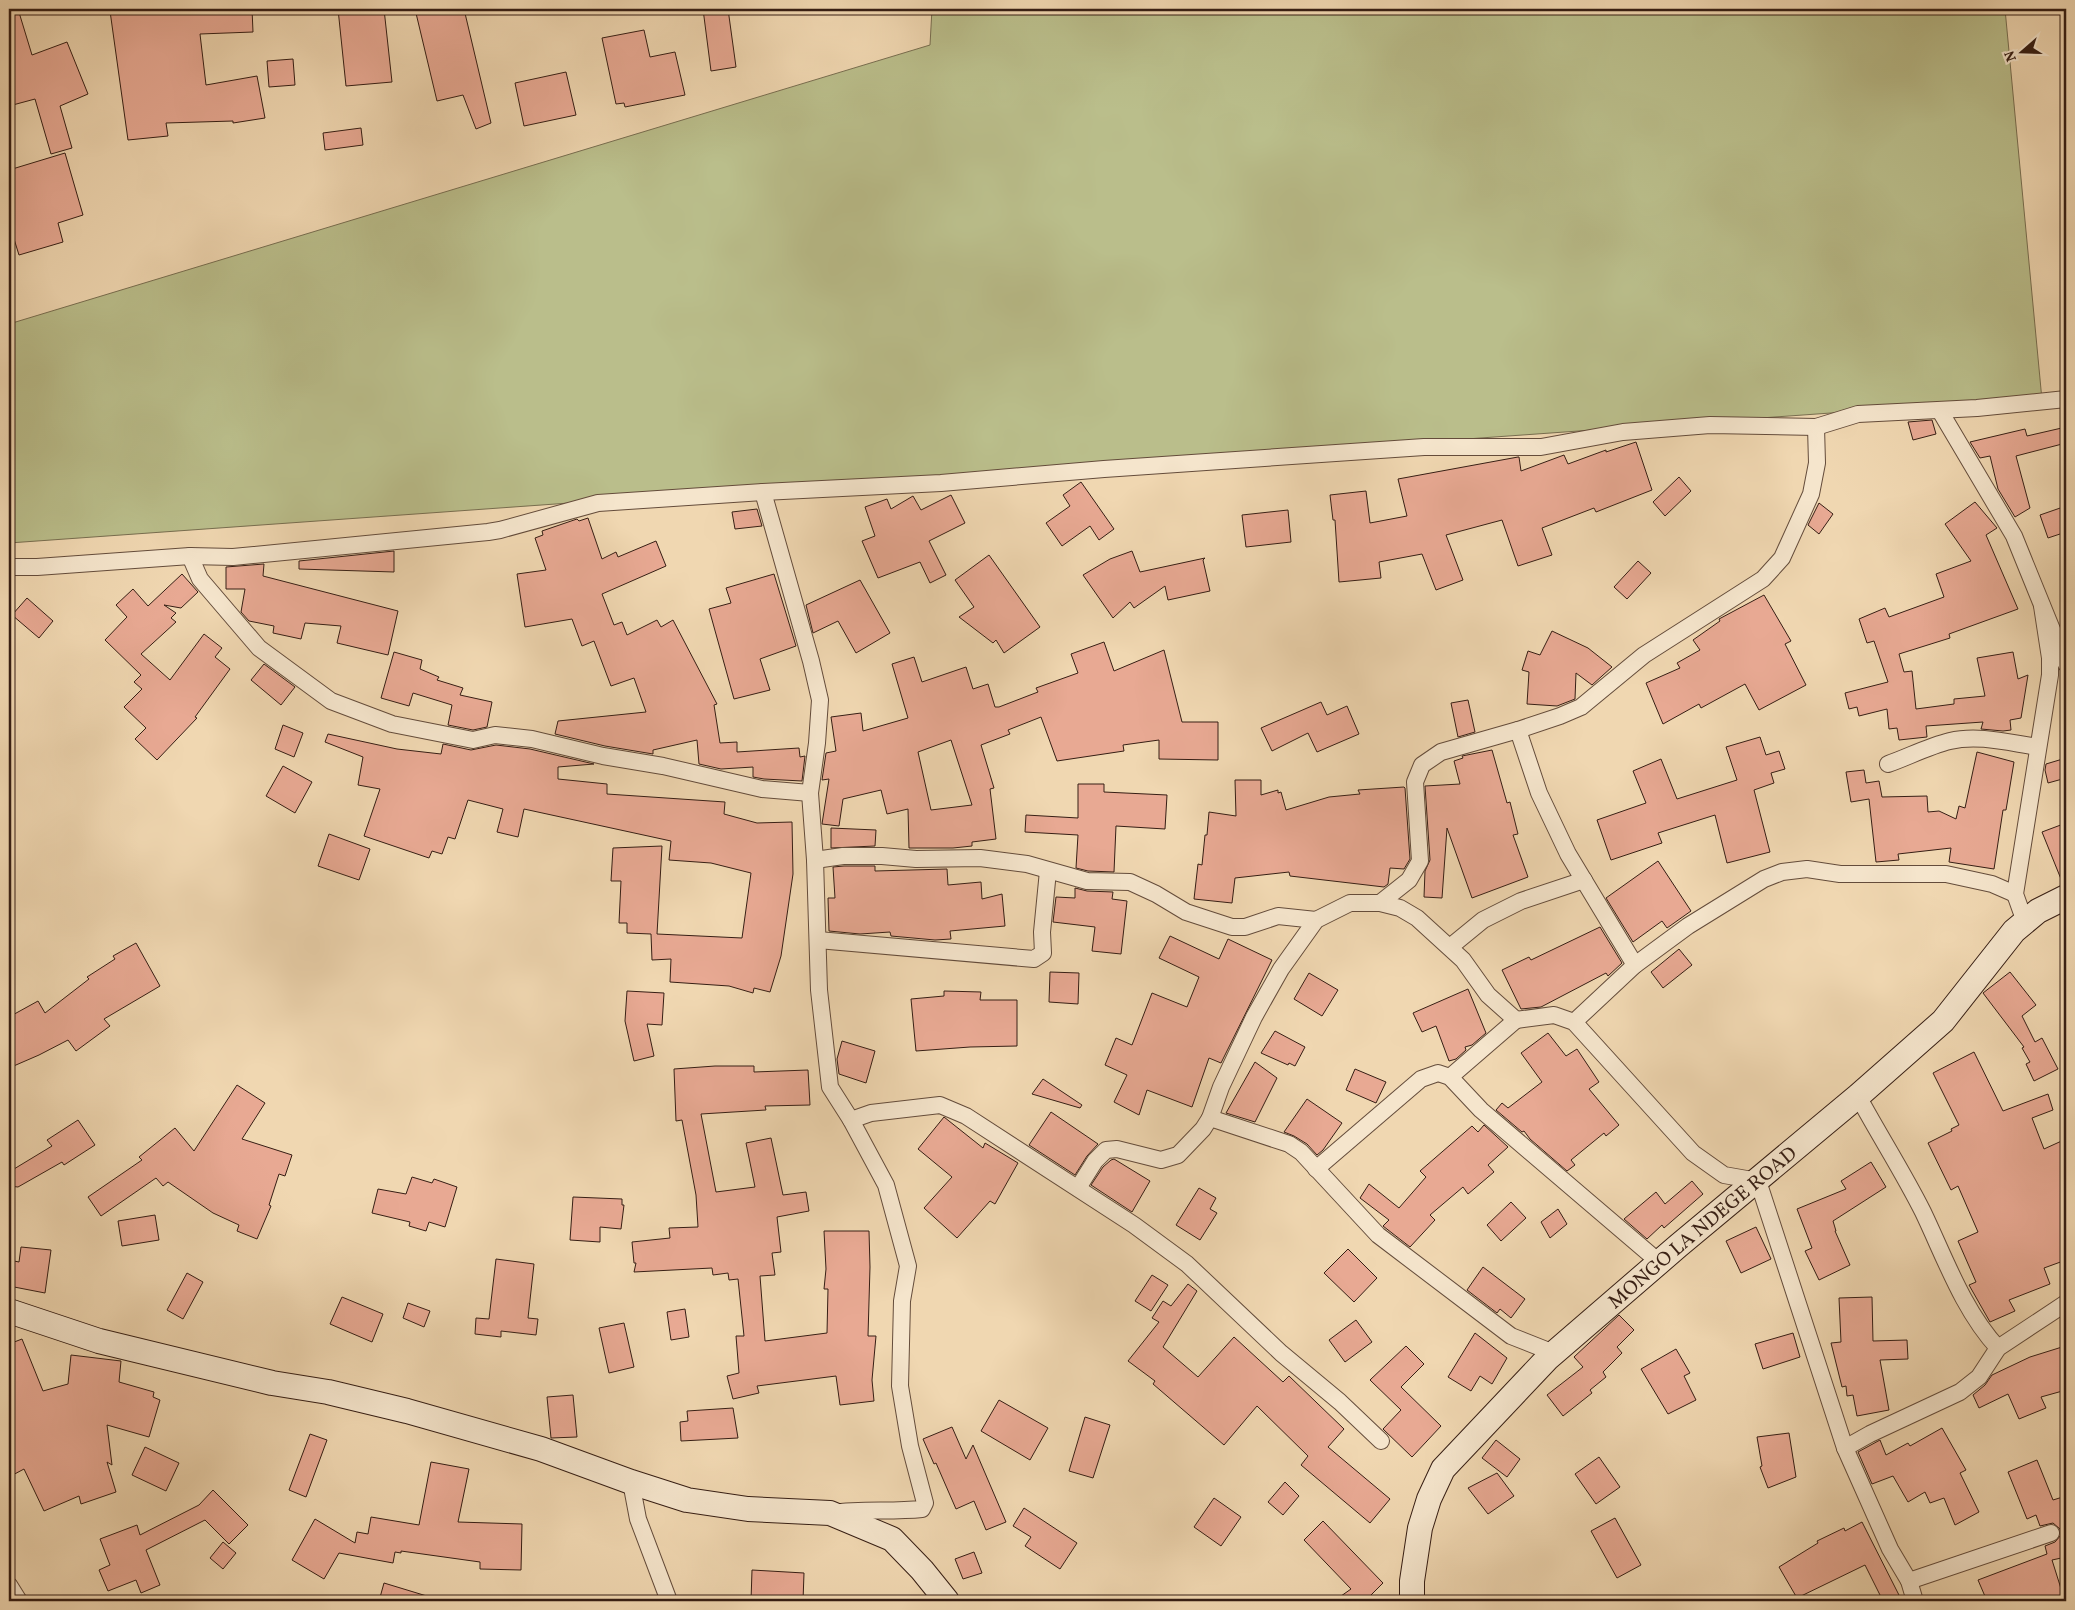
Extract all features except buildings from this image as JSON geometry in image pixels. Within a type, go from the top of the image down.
[{"type":"street","points":[[9,567],[36,567],[190,556],[233,557],[488,532],[598,503],[941,483],[1104,469],[1424,447],[1541,447],[1622,432],[1710,425],[1816,427],[1858,414],[1940,410],[2066,398]]},
{"type":"street","points":[[1940,410],[2014,536],[2066,664]]},
{"type":"street","points":[[1380,903],[1409,880],[1420,861],[1416,782],[1422,765],[1441,752],[1518,730],[1560,716],[1581,706],[1644,655],[1763,579],[1772,571],[1782,558],[1812,487],[1818,463],[1816,427]]},
{"type":"street","points":[[9,1311],[99,1340],[272,1383],[328,1392],[407,1411],[542,1449],[631,1482],[687,1500],[748,1509],[830,1514],[855,1510],[890,1512],[922,1509],[925,1504],[910,1446],[900,1386],[902,1301],[908,1266],[886,1184],[851,1120],[830,1087],[819,990],[815,860],[810,793],[817,743],[820,700],[811,660],[763,492]]},
{"type":"street","points":[[190,556],[200,579],[259,648],[331,700],[383,720],[451,737],[473,740],[495,735],[532,740],[604,756],[663,766],[762,789],[810,793]]},
{"type":"street","points":[[2025,922],[2014,894],[2050,675],[2050,658],[2042,606]]},
{"type":"street","points":[[1518,730],[1539,793],[1568,854],[1635,965]]},
{"type":"street","points":[[1888,764],[1955,740],[1986,739],[2038,746]]},
{"type":"street","points":[[815,860],[844,856],[882,856],[916,859],[980,858],[1027,864],[1087,881],[1130,882],[1156,894],[1186,912],[1232,927],[1245,927],[1278,916],[1316,920]]},
{"type":"street","points":[[1574,1022],[1635,965],[1688,926],[1764,879],[1782,872],[1807,869],[1840,874],[1946,874],[1992,884],[2014,894]]},
{"type":"street","points":[[818,940],[1034,959],[1043,953],[1042,932],[1048,871]]},
{"type":"street","points":[[1450,947],[1483,920],[1521,901],[1584,880]]},
{"type":"street","name":"MONGO LA NDEGE ROAD","points":[[1412,1601],[1412,1581],[1420,1528],[1429,1499],[1443,1469],[1554,1353],[1858,1096],[1943,1021],[2014,931],[2038,911],[2066,898]]},
{"type":"street","points":[[1078,1188],[1095,1161],[1106,1150],[1117,1149],[1142,1157],[1161,1160],[1178,1155],[1204,1129],[1221,1087],[1254,1017],[1282,969],[1316,920],[1350,903],[1380,903],[1400,908],[1417,918],[1463,960],[1488,995],[1516,1020]]},
{"type":"street","points":[[1450,1077],[1516,1020],[1554,1015],[1574,1022],[1692,1153],[1724,1175],[1758,1181],[1845,1448],[1890,1549],[1909,1581],[1915,1601]]},
{"type":"street","points":[[1316,1169],[1421,1079],[1438,1073],[1450,1077],[1481,1110],[1660,1262]]},
{"type":"street","points":[[1858,1096],[1880,1137],[1898,1164],[1962,1296],[1984,1331],[1998,1348]]},
{"type":"street","points":[[851,1120],[872,1113],[940,1105],[966,1116],[1134,1224],[1187,1264],[1281,1353],[1340,1402],[1381,1441]]},
{"type":"street","points":[[1210,1118],[1289,1144],[1301,1152],[1378,1235],[1510,1336],[1554,1353]]},
{"type":"street","points":[[1845,1448],[1870,1434],[1960,1392],[1979,1377],[1998,1348],[2066,1303]]},
{"type":"street","points":[[631,1482],[638,1519],[669,1601]]},
{"type":"street","points":[[830,1514],[892,1539],[922,1570],[947,1601]]},
{"type":"street","points":[[1909,1581],[2051,1533]]},
{"type":"street","points":[[9,1585],[18,1601]]},
{"type":"green space","points":[[932,9],[2005,9],[2042,400],[1943,405],[9,543],[9,324],[930,45]]}]
